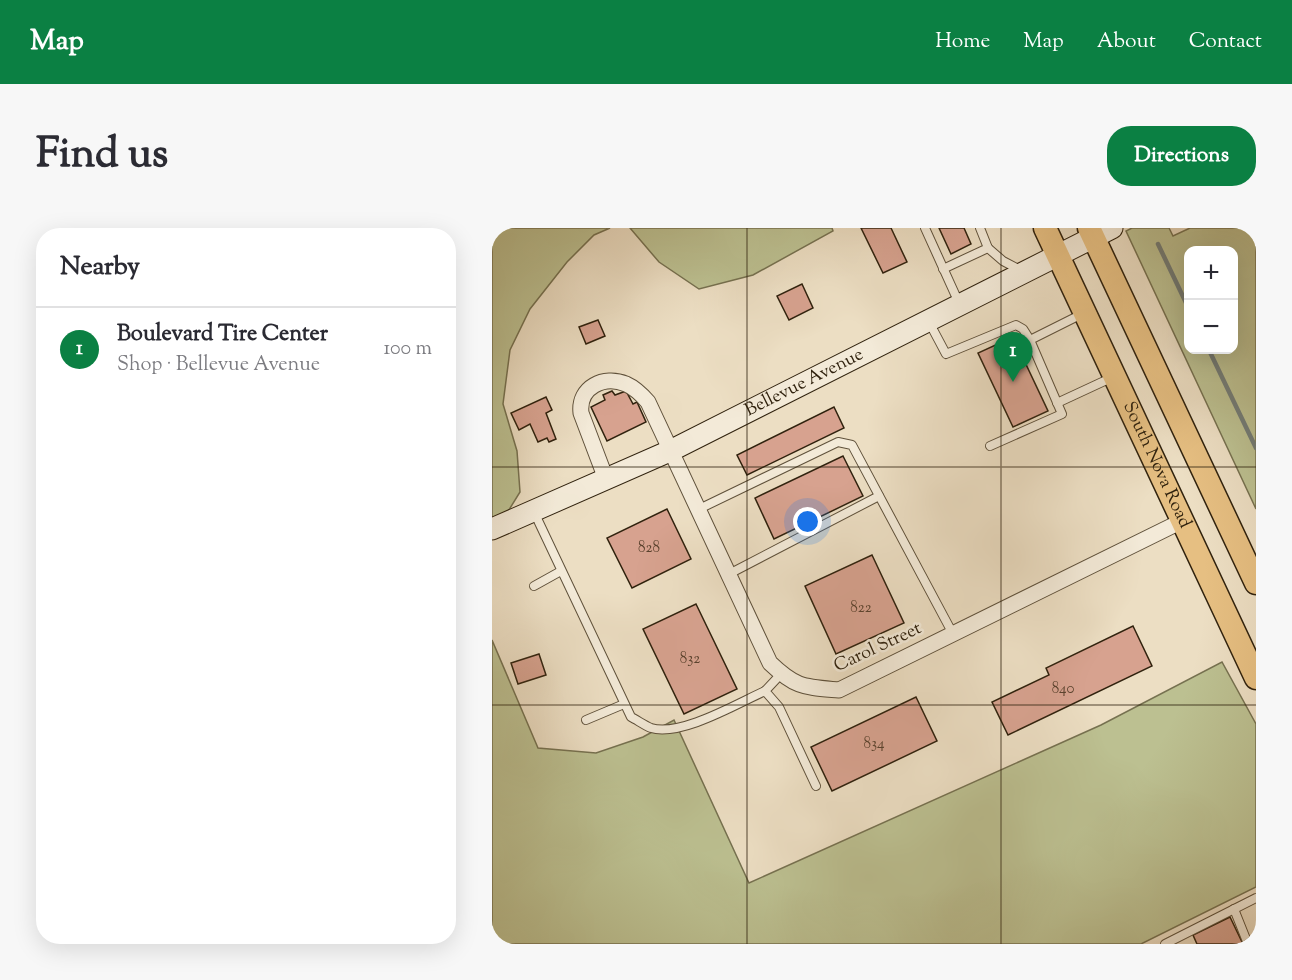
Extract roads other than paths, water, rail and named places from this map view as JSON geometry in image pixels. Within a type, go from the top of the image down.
[{"type":"main road","name":"South Nova Road","points":[[1045,228],[1256,678]]},
{"type":"main road","points":[[1098,231],[1256,583]]},
{"type":"street","name":"Bellevue Avenue","points":[[492,529],[672,450],[1058,255],[1098,231]]},
{"type":"street","name":"Carol Street","points":[[606,479],[581,413],[580,404],[586,390],[611,381],[638,391],[648,402],[770,663],[781,674],[802,687],[839,690],[1182,520]]},
{"type":"lane","points":[[925,228],[959,304]]},
{"type":"lane","points":[[980,228],[988,248],[1003,261],[1023,272]]},
{"type":"lane","points":[[943,269],[988,248]]},
{"type":"lane","points":[[1030,340],[1085,313]]},
{"type":"lane","points":[[928,320],[946,354],[1016,325],[1023,329],[1030,340],[1062,414],[990,446]]},
{"type":"lane","points":[[1057,403],[1114,376]]},
{"type":"lane","points":[[699,509],[838,442],[852,445],[953,634]]},
{"type":"lane","points":[[729,574],[879,496]]},
{"type":"lane","points":[[533,511],[631,717],[653,728],[680,728],[765,691],[781,674]]},
{"type":"lane","points":[[534,586],[561,571]]},
{"type":"lane","points":[[765,691],[779,707],[816,786]]},
{"type":"lane","points":[[586,720],[624,704]]},
{"type":"lane","points":[[1165,944],[1256,898]]},
{"type":"lane","points":[[1234,909],[1248,944]]},
{"type":"waterway","points":[[1158,244],[1185,300]]},
{"type":"waterway","points":[[1211,354],[1256,448]]},
{"type":"place","name":"Boulevard Tire Center","points":[[1013,382]]}]
